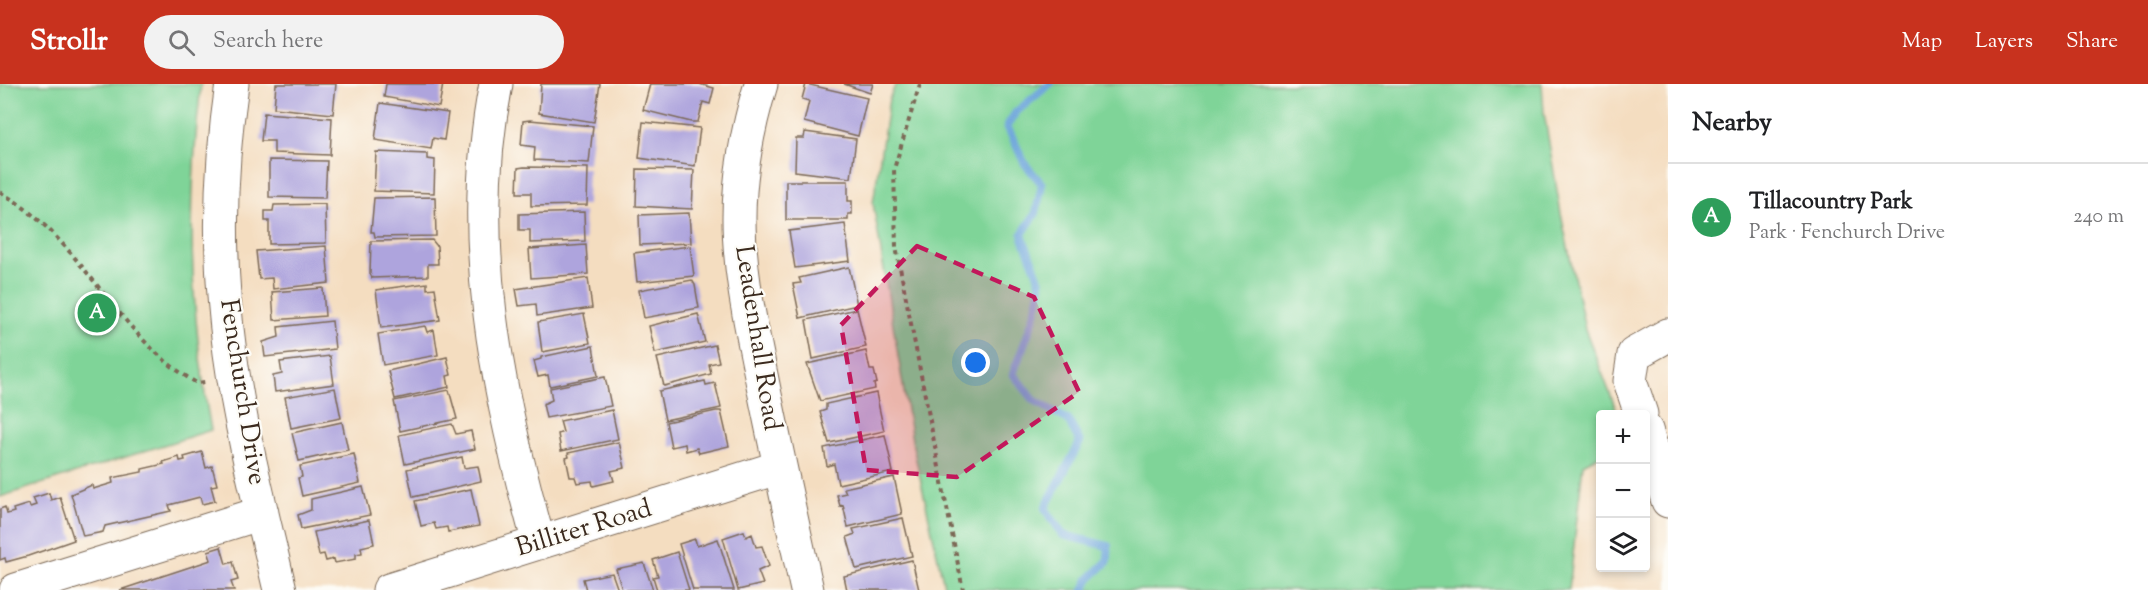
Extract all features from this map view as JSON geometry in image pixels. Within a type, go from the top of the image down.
[{"type":"street","name":"Fenchurch Drive","points":[[232,84],[222,210],[223,273],[235,384],[280,590]]},
{"type":"street","points":[[496,84],[486,165],[483,215],[485,285],[500,386],[539,543]]},
{"type":"street","name":"Leadenhall Road","points":[[761,84],[750,122],[743,170],[739,217],[742,270],[780,467],[807,590]]},
{"type":"street","points":[[1640,410],[1630,381],[1634,354],[1668,335]]},
{"type":"street","points":[[1650,443],[1668,501]]},
{"type":"street","name":"Billiter Road","points":[[389,590],[780,467]]},
{"type":"street","points":[[16,590],[262,513]]},
{"type":"path","points":[[920,84],[894,170],[896,247],[963,590]]},
{"type":"path","points":[[0,192],[20,205],[55,235],[138,334],[183,375],[197,383],[205,382]]},
{"type":"highlighted area","points":[[917,246],[1034,297],[1079,392],[957,477],[866,470],[841,325]]},
{"type":"green space","points":[[0,84],[201,84],[194,172],[192,257],[198,342],[211,430],[0,497]]},
{"type":"green space","points":[[896,84],[1542,84],[1544,113],[1561,214],[1585,329],[1616,410],[1596,410],[1596,457],[1583,464],[1569,590],[945,590],[913,446],[873,203],[889,99]]},
{"type":"building","points":[[276,84],[336,84],[333,114],[274,108]]},
{"type":"building","points":[[386,84],[443,84],[439,107],[384,97]]},
{"type":"building","points":[[541,84],[600,84],[594,122],[539,113]]},
{"type":"building","points":[[650,84],[699,84],[714,88],[710,104],[703,102],[698,122],[691,122],[643,110]]},
{"type":"building","points":[[806,84],[867,98],[858,136],[804,122],[809,101],[802,99]]},
{"type":"building","points":[[844,84],[873,84],[870,93]]},
{"type":"building","points":[[380,103],[448,113],[444,140],[433,138],[431,149],[375,140]]},
{"type":"building","points":[[264,113],[332,118],[330,155],[274,153],[274,141],[261,141]]},
{"type":"building","points":[[523,121],[593,126],[589,163],[534,160],[535,147],[521,145]]},
{"type":"building","points":[[643,122],[700,128],[695,166],[639,158]]},
{"type":"building","points":[[805,132],[856,139],[851,178],[795,171],[796,138],[804,138]]},
{"type":"building","points":[[376,152],[427,154],[427,159],[435,160],[434,193],[374,191]]},
{"type":"building","points":[[269,160],[327,161],[325,198],[269,197]]},
{"type":"building","points":[[518,168],[588,168],[587,205],[531,206],[531,193],[517,193]]},
{"type":"building","points":[[637,169],[694,170],[692,209],[636,206]]},
{"type":"building","points":[[786,181],[848,181],[848,201],[852,201],[852,214],[848,214],[848,220],[786,220]]},
{"type":"building","points":[[435,197],[436,236],[375,237],[374,232],[371,232],[374,198]]},
{"type":"building","points":[[325,204],[326,243],[269,244],[269,221],[265,221],[265,211],[273,211],[274,205]]},
{"type":"building","points":[[584,212],[585,241],[530,243],[530,230],[519,230],[519,214]]},
{"type":"building","points":[[689,213],[691,243],[640,245],[639,215]]},
{"type":"building","points":[[845,224],[850,261],[795,268],[789,231]]},
{"type":"building","points":[[432,240],[437,246],[438,264],[428,264],[428,276],[372,278],[370,273],[371,241]]},
{"type":"building","points":[[586,245],[588,274],[531,278],[529,249]]},
{"type":"building","points":[[326,246],[329,283],[273,289],[272,278],[259,279],[256,251]]},
{"type":"building","points":[[690,246],[694,276],[637,282],[634,253]]},
{"type":"building","points":[[849,267],[857,305],[800,318],[793,284],[801,283],[799,278]]},
{"type":"building","points":[[588,278],[592,308],[537,316],[536,304],[519,306],[516,289]]},
{"type":"building","points":[[692,280],[699,308],[644,318],[639,290]]},
{"type":"building","points":[[427,283],[427,289],[435,288],[440,320],[381,328],[376,290]]},
{"type":"building","points":[[323,288],[325,316],[274,320],[272,292]]},
{"type":"building","points":[[857,309],[866,347],[813,359],[806,320]]},
{"type":"building","points":[[584,314],[590,343],[542,352],[538,322]]},
{"type":"building","points":[[698,314],[705,342],[655,353],[649,326]]},
{"type":"building","points":[[332,321],[335,349],[265,357],[263,342],[279,337],[278,327]]},
{"type":"building","points":[[425,326],[427,332],[434,330],[438,355],[383,365],[378,334]]},
{"type":"building","points":[[715,345],[719,362],[709,364],[711,374],[664,386],[657,358]]},
{"type":"building","points":[[593,346],[598,376],[550,386],[548,375],[538,377],[534,361],[541,357]]},
{"type":"building","points":[[866,351],[870,370],[874,370],[877,383],[874,384],[875,389],[820,401],[807,364]]},
{"type":"building","points":[[330,356],[334,384],[275,392],[273,376],[282,374],[280,362]]},
{"type":"building","points":[[447,357],[451,375],[447,376],[449,387],[395,399],[388,371]]},
{"type":"building","points":[[605,377],[611,406],[546,418],[543,404],[552,400],[550,388]]},
{"type":"building","points":[[705,381],[706,385],[715,383],[721,408],[665,420],[659,391]]},
{"type":"building","points":[[335,388],[341,418],[291,428],[285,397]]},
{"type":"building","points":[[449,390],[457,419],[400,431],[394,401]]},
{"type":"building","points":[[876,393],[884,431],[829,443],[820,412],[826,410],[826,404]]},
{"type":"building","points":[[612,410],[618,439],[561,451],[558,434],[563,432],[560,421]]},
{"type":"building","points":[[721,411],[729,446],[699,453],[697,448],[686,451],[685,444],[671,447],[666,422]]},
{"type":"building","points":[[342,422],[348,450],[299,461],[292,433]]},
{"type":"building","points":[[452,424],[456,434],[471,431],[475,449],[405,464],[399,435]]},
{"type":"building","points":[[885,435],[893,472],[838,484],[834,464],[827,466],[824,448]]},
{"type":"building","points":[[619,442],[625,468],[611,471],[614,481],[593,486],[592,481],[577,483],[575,477],[570,477],[566,458],[569,457],[568,453]]},
{"type":"building","points":[[202,452],[206,468],[212,466],[217,485],[211,486],[215,501],[202,504],[200,497],[169,505],[171,511],[105,526],[103,532],[83,536],[71,494],[92,485],[93,489],[113,483],[112,478],[142,472],[142,469],[164,464],[163,462],[179,457],[180,461],[185,460],[184,457]]},
{"type":"building","points":[[354,454],[360,483],[302,496],[298,478],[302,477],[300,466]]},
{"type":"building","points":[[462,457],[464,468],[478,466],[481,481],[413,497],[407,469]]},
{"type":"building","points":[[894,477],[902,514],[848,527],[843,505],[840,506],[837,495],[846,493],[844,488]]},
{"type":"building","points":[[363,487],[370,515],[301,529],[298,515],[311,510],[311,499]]},
{"type":"building","points":[[471,489],[479,526],[448,532],[447,527],[436,529],[434,523],[421,526],[415,501]]},
{"type":"building","points":[[49,493],[51,500],[60,497],[74,540],[6,562],[5,558],[0,560],[0,509],[5,507],[7,514],[14,512],[13,509],[29,504],[30,507],[36,505],[33,498]]},
{"type":"building","points":[[903,518],[912,556],[856,569],[847,537],[855,534],[853,529]]},
{"type":"building","points":[[369,520],[374,544],[361,547],[362,553],[356,554],[356,559],[335,563],[334,559],[326,561],[324,554],[319,555],[314,532]]},
{"type":"building","points":[[744,531],[746,537],[752,534],[756,547],[762,546],[769,566],[758,571],[763,584],[738,590],[723,538]]},
{"type":"building","points":[[695,539],[697,546],[718,539],[734,590],[693,590],[679,544]]},
{"type":"building","points":[[221,547],[226,564],[233,562],[238,580],[231,582],[234,590],[120,590],[211,560],[208,551]]},
{"type":"building","points":[[677,552],[689,590],[657,590],[653,577],[658,576],[653,560]]},
{"type":"building","points":[[912,560],[919,590],[847,590],[844,576]]},
{"type":"building","points":[[644,563],[653,590],[622,590],[616,569]]},
{"type":"building","points":[[612,573],[618,590],[586,590],[583,579]]},
{"type":"waterway","points":[[1050,84],[1016,112],[1007,126],[1025,164],[1042,184],[1036,213],[1022,234],[1040,283],[1039,293],[1034,316],[1013,374],[1034,400],[1068,420],[1080,442],[1045,508],[1063,535],[1108,546],[1108,561],[1089,579],[1084,590]]},
{"type":"place","name":"Tillacountry Park","points":[[97,313]]}]
